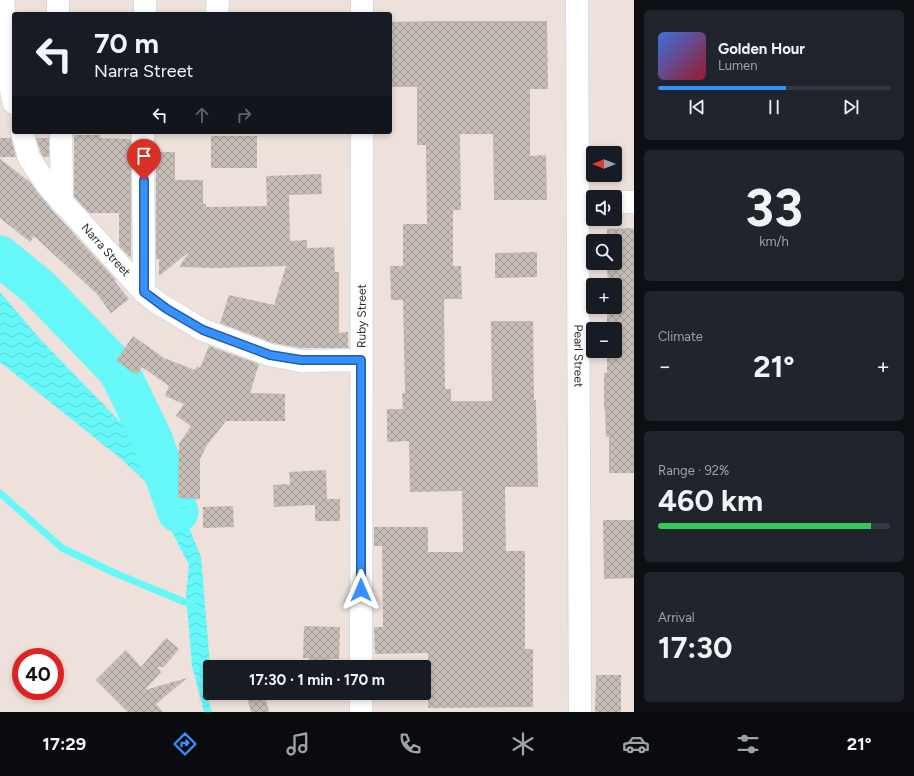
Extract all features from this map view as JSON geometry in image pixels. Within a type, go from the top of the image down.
[{"type":"street","points":[[3,0],[12,85]]},
{"type":"street","points":[[58,0],[58,12]]},
{"type":"street","points":[[145,0],[145,12]]},
{"type":"street","points":[[217,12],[218,0]]},
{"type":"street","points":[[362,0],[362,12]]},
{"type":"street","name":"Pearl Street","points":[[577,0],[585,202],[580,712]]},
{"type":"street","name":"Narra Street","points":[[23,134],[29,158],[48,186],[144,292],[164,307],[203,330],[270,355],[301,360],[361,360]]},
{"type":"street","points":[[61,134],[62,203]]},
{"type":"street","points":[[143,134],[144,292]]},
{"type":"street","name":"Ruby Street","points":[[361,660],[362,134]]},
{"type":"street","points":[[622,202],[634,202]]},
{"type":"street","points":[[361,700],[361,712]]},
{"type":"water","points":[[0,292],[42,341],[134,436],[163,463],[201,557],[210,660],[203,660],[203,700],[208,700],[212,712],[204,712],[192,666],[186,594],[189,565],[146,482],[120,458],[0,362]]},
{"type":"building","points":[[547,21],[548,89],[530,89],[530,156],[546,155],[547,200],[494,200],[493,134],[460,134],[461,210],[453,210],[453,266],[461,266],[462,299],[444,299],[445,389],[451,389],[451,401],[492,401],[491,321],[533,321],[534,400],[536,400],[538,487],[505,487],[506,551],[525,551],[525,649],[533,649],[533,707],[428,708],[428,700],[431,700],[431,660],[428,660],[428,653],[375,654],[374,627],[383,627],[382,546],[374,546],[374,527],[428,527],[428,552],[463,552],[462,491],[410,492],[409,441],[387,442],[387,409],[403,409],[402,393],[405,393],[403,300],[391,300],[390,266],[403,266],[403,224],[427,224],[426,145],[417,145],[417,87],[392,87],[392,22]]},
{"type":"building","points":[[74,135],[100,135],[100,138],[131,139],[131,258],[119,246],[119,213],[89,213],[74,197]]},
{"type":"building","points":[[211,136],[257,136],[257,168],[211,168]]},
{"type":"building","points":[[0,138],[11,138],[16,157],[0,157]]},
{"type":"building","points":[[36,138],[49,138],[49,157],[44,157],[41,153]]},
{"type":"building","points":[[156,152],[175,152],[175,180],[203,180],[203,204],[206,204],[206,207],[267,206],[266,176],[321,174],[322,194],[289,195],[290,241],[307,240],[307,248],[334,247],[335,272],[339,272],[339,333],[348,332],[348,348],[302,348],[273,343],[220,323],[229,295],[274,305],[286,266],[217,268],[179,267],[189,252],[159,276],[159,259],[156,259]]},
{"type":"building","points":[[0,159],[30,182],[52,210],[116,280],[115,282],[129,299],[111,313],[97,294],[34,236],[30,242],[0,218]]},
{"type":"building","points":[[634,228],[634,473],[609,473],[609,437],[606,437],[604,410],[604,373],[607,373],[607,358],[622,358],[622,322],[607,322],[607,314],[622,314],[622,278],[608,278],[607,270],[622,270],[622,234],[607,234],[607,229]]},
{"type":"building","points":[[537,252],[537,277],[495,278],[495,253]]},
{"type":"building","points":[[133,336],[164,358],[195,370],[197,366],[200,368],[209,346],[259,364],[250,393],[285,394],[285,421],[226,421],[207,445],[200,459],[200,499],[178,498],[179,444],[191,426],[176,416],[184,404],[165,396],[169,386],[142,367],[137,375],[116,361]]},
{"type":"building","points":[[326,470],[327,499],[340,499],[340,521],[315,521],[315,505],[274,507],[273,485],[290,484],[289,472]]},
{"type":"building","points":[[233,506],[234,527],[203,528],[203,507]]},
{"type":"building","points":[[603,520],[634,520],[634,578],[604,579]]},
{"type":"building","points":[[304,626],[340,627],[339,659],[309,660],[309,658],[303,658]]},
{"type":"building","points":[[166,638],[179,649],[164,667],[157,667],[161,672],[145,690],[187,678],[156,704],[163,712],[128,712],[96,680],[126,650],[141,667]]},
{"type":"building","points":[[596,675],[621,675],[621,712],[595,712]]},
{"type":"building","points":[[248,700],[266,700],[269,712],[251,712]]},
{"type":"waterway","points":[[0,256],[39,288],[119,371],[152,439],[178,512]]},
{"type":"waterway","points":[[0,493],[62,548],[117,574],[192,605]]},
{"type":"route","points":[[144,180],[144,292],[176,315],[203,330],[270,355],[301,360],[361,360],[361,590]]}]
